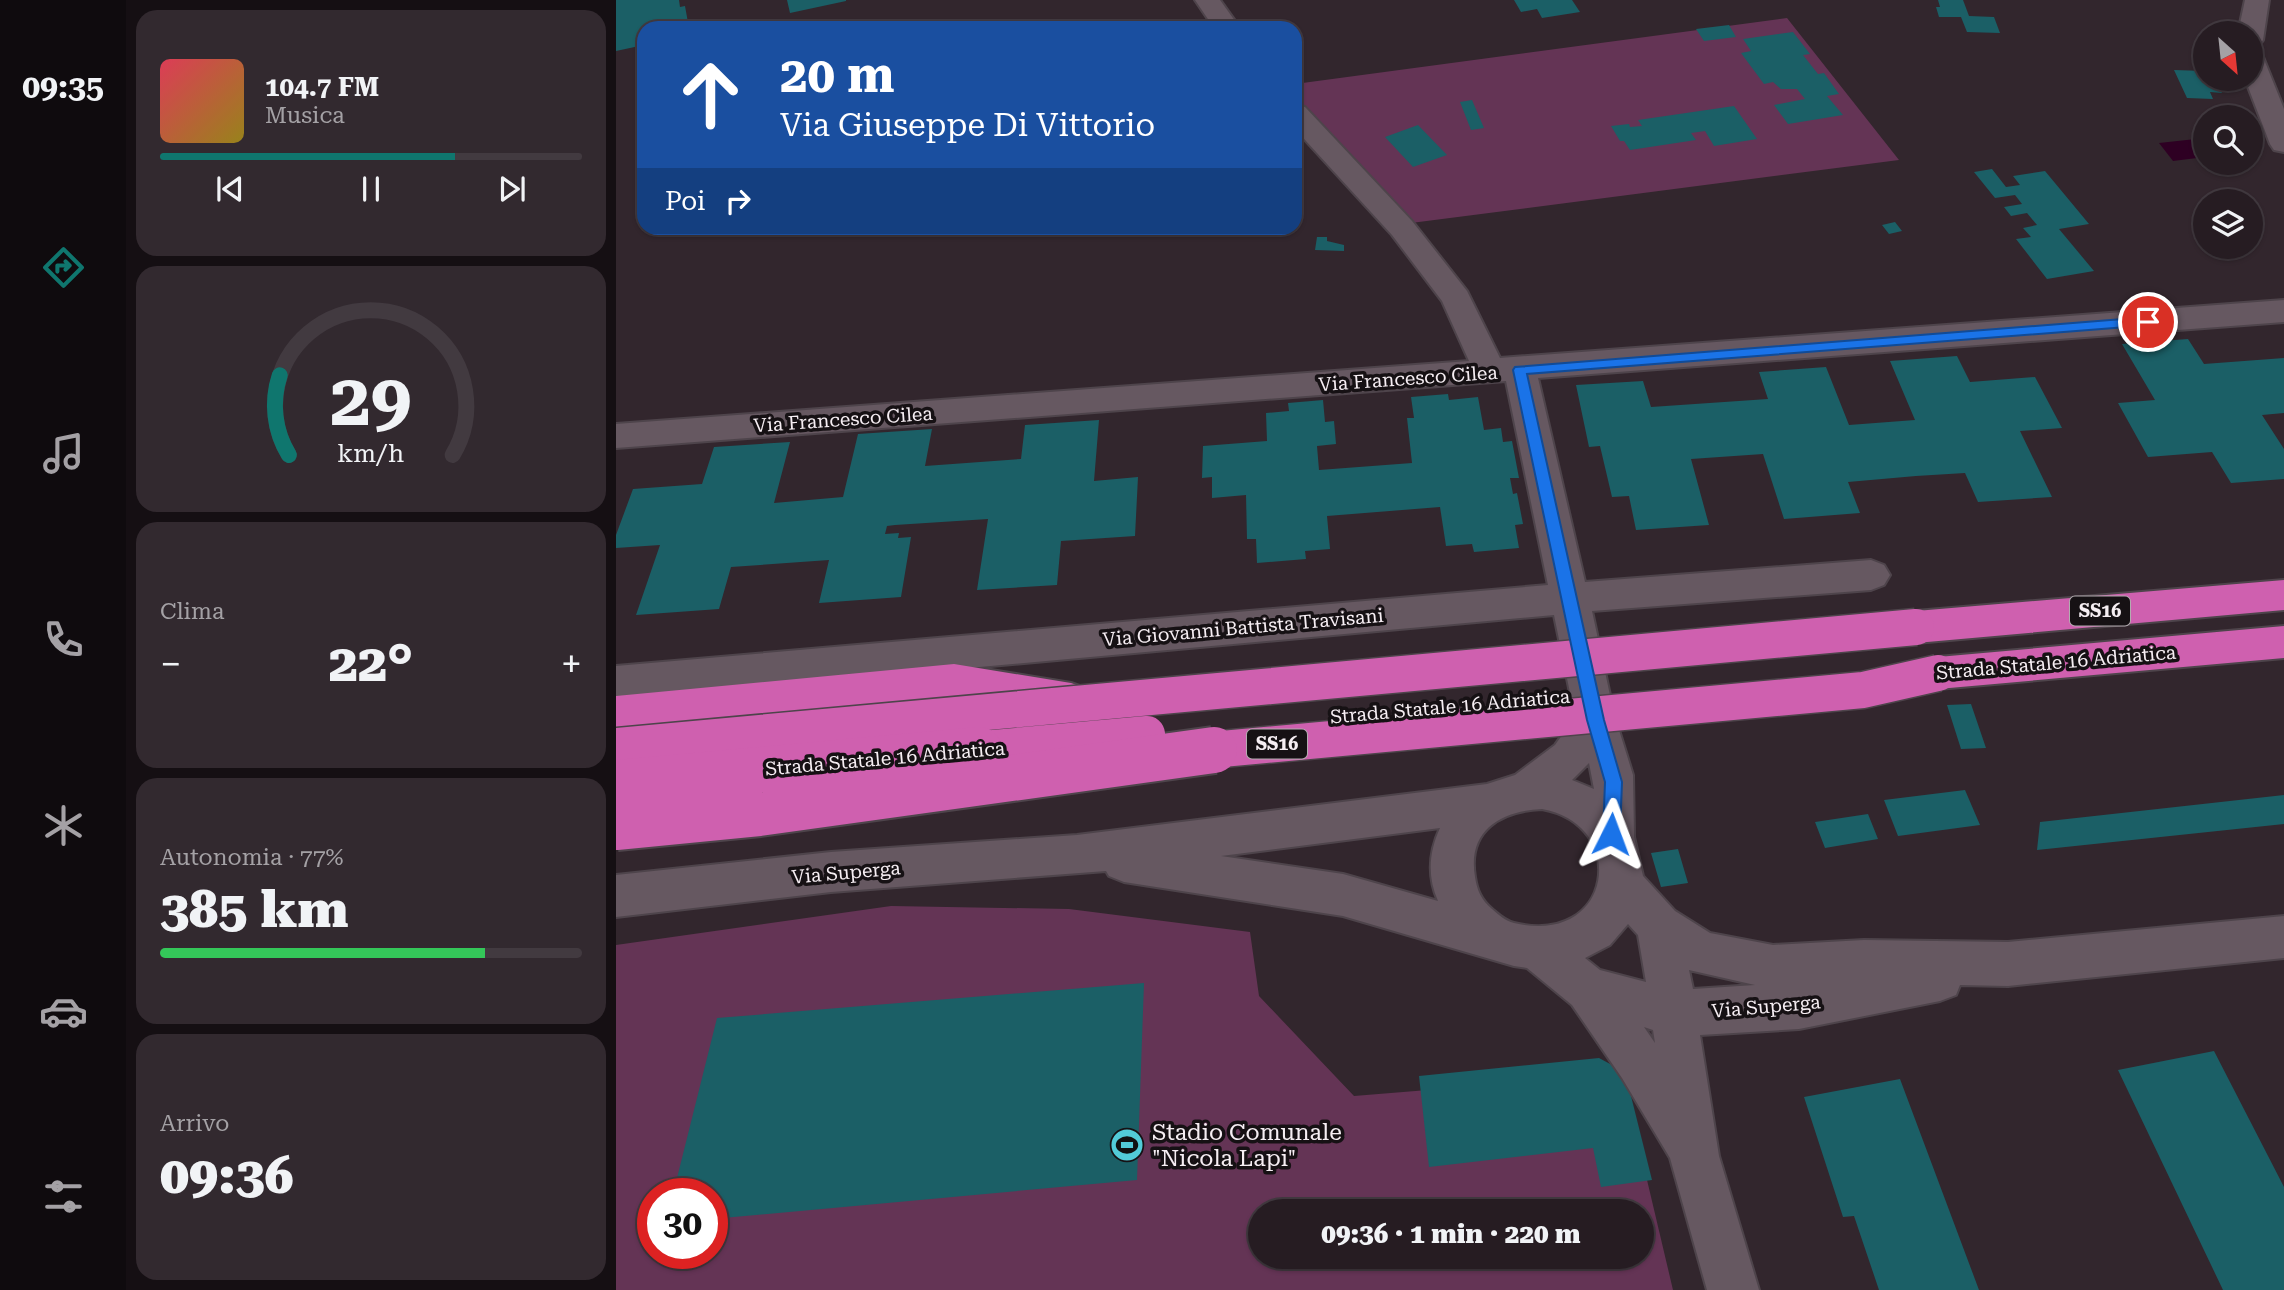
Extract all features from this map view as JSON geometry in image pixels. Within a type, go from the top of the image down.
[{"type":"highway","name":"Strada Statale 16 Adriatica","points":[[616,746],[2284,596]]},
{"type":"highway","name":"Strada Statale 16 Adriatica","points":[[616,783],[1859,667],[1938,673],[2284,642]]},
{"type":"highway","name":"SS16","points":[[616,827],[760,813],[1209,750],[1863,690],[1938,673]]},
{"type":"highway","name":"SS16","points":[[616,713],[954,681],[1093,703]]},
{"type":"street","points":[[1207,0],[1222,21]]},
{"type":"street","points":[[2253,21],[2257,0]]},
{"type":"street","points":[[2263,72],[2284,144]]},
{"type":"street","points":[[1302,121],[1402,228],[1456,298],[1505,371],[1570,598],[1595,720],[1614,782],[1611,834]]},
{"type":"street","name":"Via Francesco Cilea","points":[[616,436],[2284,311]]},
{"type":"street","name":"Via Giovanni Battista Travisani","points":[[616,683],[1570,598],[1871,575]]},
{"type":"street","points":[[1527,790],[1569,758],[1595,720]]},
{"type":"street","name":"Via Superga","points":[[1077,855],[1343,895],[1520,944],[1568,944],[1594,930],[1612,909],[1621,884],[1621,858],[1611,834],[1596,815],[1576,800],[1552,792],[1527,790],[1506,794],[1487,803],[1467,821],[1454,845],[1451,872],[1458,900],[1475,923],[1520,944],[1588,989],[1674,1013],[1799,1006],[2008,964],[2284,937]]},
{"type":"street","name":"Via Superga","points":[[616,896],[831,872],[1077,855],[1487,803]]},
{"type":"street","name":"Via Superga","points":[[1621,884],[1659,926],[1702,953],[1773,967],[1864,962],[2008,964]]},
{"type":"street","points":[[1659,926],[1674,1013],[1693,1156],[1732,1290]]},
{"type":"street","points":[[1588,989],[1639,1060],[1693,1156]]},
{"type":"shaded area","points":[[1787,18],[1899,160],[1411,223],[1302,106],[1302,83]]},
{"type":"shaded area","points":[[2193,139],[2193,158],[2173,161],[2159,143]]},
{"type":"shaded area","name":"Stadio Comunale \"Nicola Lapi\"","points":[[891,906],[1069,909],[1250,932],[1259,996],[1354,1096],[1622,1074],[1652,1199],[1248,1199],[1248,1269],[1654,1269],[1654,1210],[1673,1290],[616,1290],[616,945]]},
{"type":"building","points":[[616,0],[679,0],[680,7],[685,6],[688,21],[637,21],[637,46],[616,51]]},
{"type":"building","points":[[787,0],[846,0],[846,1],[790,13]]},
{"type":"building","points":[[1514,0],[1572,0],[1580,12],[1542,18],[1537,9],[1521,12]]},
{"type":"building","points":[[1938,0],[1963,0],[1969,16],[1994,17],[2000,33],[1967,32],[1961,17],[1939,17],[1936,7],[1940,7]]},
{"type":"building","points":[[1729,25],[1736,37],[1704,41],[1696,29]]},
{"type":"building","points":[[1793,32],[1810,54],[1803,55],[1818,74],[1824,73],[1839,94],[1827,96],[1843,115],[1788,124],[1774,105],[1805,99],[1797,89],[1781,89],[1773,82],[1764,84],[1741,53],[1751,51],[1743,39]]},
{"type":"building","points":[[2174,70],[2193,71],[2193,91],[2221,91],[2222,93],[2210,92],[2213,99],[2187,98]]},
{"type":"building","points":[[1472,100],[1484,128],[1471,130],[1460,102]]},
{"type":"building","points":[[1734,106],[1757,139],[1714,146],[1705,131],[1691,133],[1696,140],[1630,150],[1624,141],[1620,141],[1611,126],[1642,126],[1638,120]]},
{"type":"building","points":[[1418,125],[1447,155],[1413,167],[1385,137]]},
{"type":"building","points":[[1992,169],[2006,187],[2020,185],[2013,176],[2045,171],[2089,224],[2059,229],[2094,271],[2047,279],[2016,239],[2031,237],[2023,228],[2037,225],[2027,213],[2011,216],[2004,207],[2022,204],[2015,195],[1995,198],[1974,172]]},
{"type":"building","points":[[1895,222],[1902,231],[1889,234],[1882,225]]},
{"type":"building","points":[[1317,237],[1327,237],[1327,241],[1344,245],[1344,251],[1315,250]]},
{"type":"building","points":[[2188,339],[2204,364],[2284,358],[2284,413],[2262,415],[2284,449],[2284,479],[2231,483],[2212,452],[2148,457],[2118,403],[2155,400],[2122,344]]},
{"type":"building","points":[[1957,356],[1970,382],[2035,377],[2062,428],[2020,431],[2052,497],[1978,502],[1965,473],[1916,476],[1848,482],[1860,513],[1784,519],[1763,454],[1691,459],[1709,525],[1636,530],[1629,496],[1612,497],[1600,446],[1589,447],[1576,385],[1643,381],[1651,407],[1768,399],[1759,372],[1826,367],[1849,425],[1915,420],[1890,361]]},
{"type":"building","points":[[1448,394],[1449,400],[1478,397],[1484,430],[1501,428],[1503,442],[1512,441],[1519,478],[1510,478],[1513,494],[1517,493],[1523,524],[1515,525],[1519,548],[1474,552],[1472,544],[1446,546],[1440,507],[1327,516],[1330,549],[1305,551],[1306,559],[1257,563],[1256,539],[1247,539],[1246,495],[1212,498],[1212,477],[1202,478],[1203,446],[1267,441],[1266,413],[1289,411],[1288,403],[1323,400],[1325,422],[1334,421],[1336,444],[1317,446],[1319,470],[1412,463],[1407,418],[1414,418],[1411,397]]},
{"type":"building","points":[[1099,420],[1094,481],[1138,477],[1135,536],[1061,541],[1057,585],[977,590],[988,519],[895,525],[887,526],[885,534],[899,533],[898,538],[911,537],[901,597],[819,603],[829,560],[731,567],[719,609],[636,615],[660,545],[616,548],[616,535],[633,489],[702,484],[714,447],[790,442],[774,503],[843,497],[858,434],[932,429],[925,466],[1021,459],[1025,425]]},
{"type":"building","points":[[1971,704],[1986,748],[1961,749],[1947,705]]},
{"type":"building","points":[[1965,790],[1980,825],[1898,836],[1884,800]]},
{"type":"building","points":[[2284,795],[2284,824],[2037,850],[2040,822]]},
{"type":"building","points":[[1868,814],[1878,839],[1825,848],[1815,822]]},
{"type":"building","points":[[1678,849],[1688,883],[1661,887],[1651,853]]},
{"type":"building","points":[[1144,983],[1137,1180],[728,1218],[728,1178],[677,1178],[717,1018]]},
{"type":"building","points":[[2214,1051],[2284,1187],[2284,1290],[2223,1290],[2118,1070]]},
{"type":"building","points":[[1599,1058],[1625,1072],[1652,1180],[1601,1187],[1593,1148],[1429,1167],[1419,1076]]},
{"type":"building","points":[[1900,1079],[1979,1290],[1879,1290],[1854,1216],[1843,1217],[1804,1097]]},
{"type":"place","name":"Stadio Comunale \"Nicola Lapi\"","points":[[1127,1145]]},
{"type":"route","points":[[1611,834],[1614,782],[1595,720],[1520,370],[2148,322]]}]
